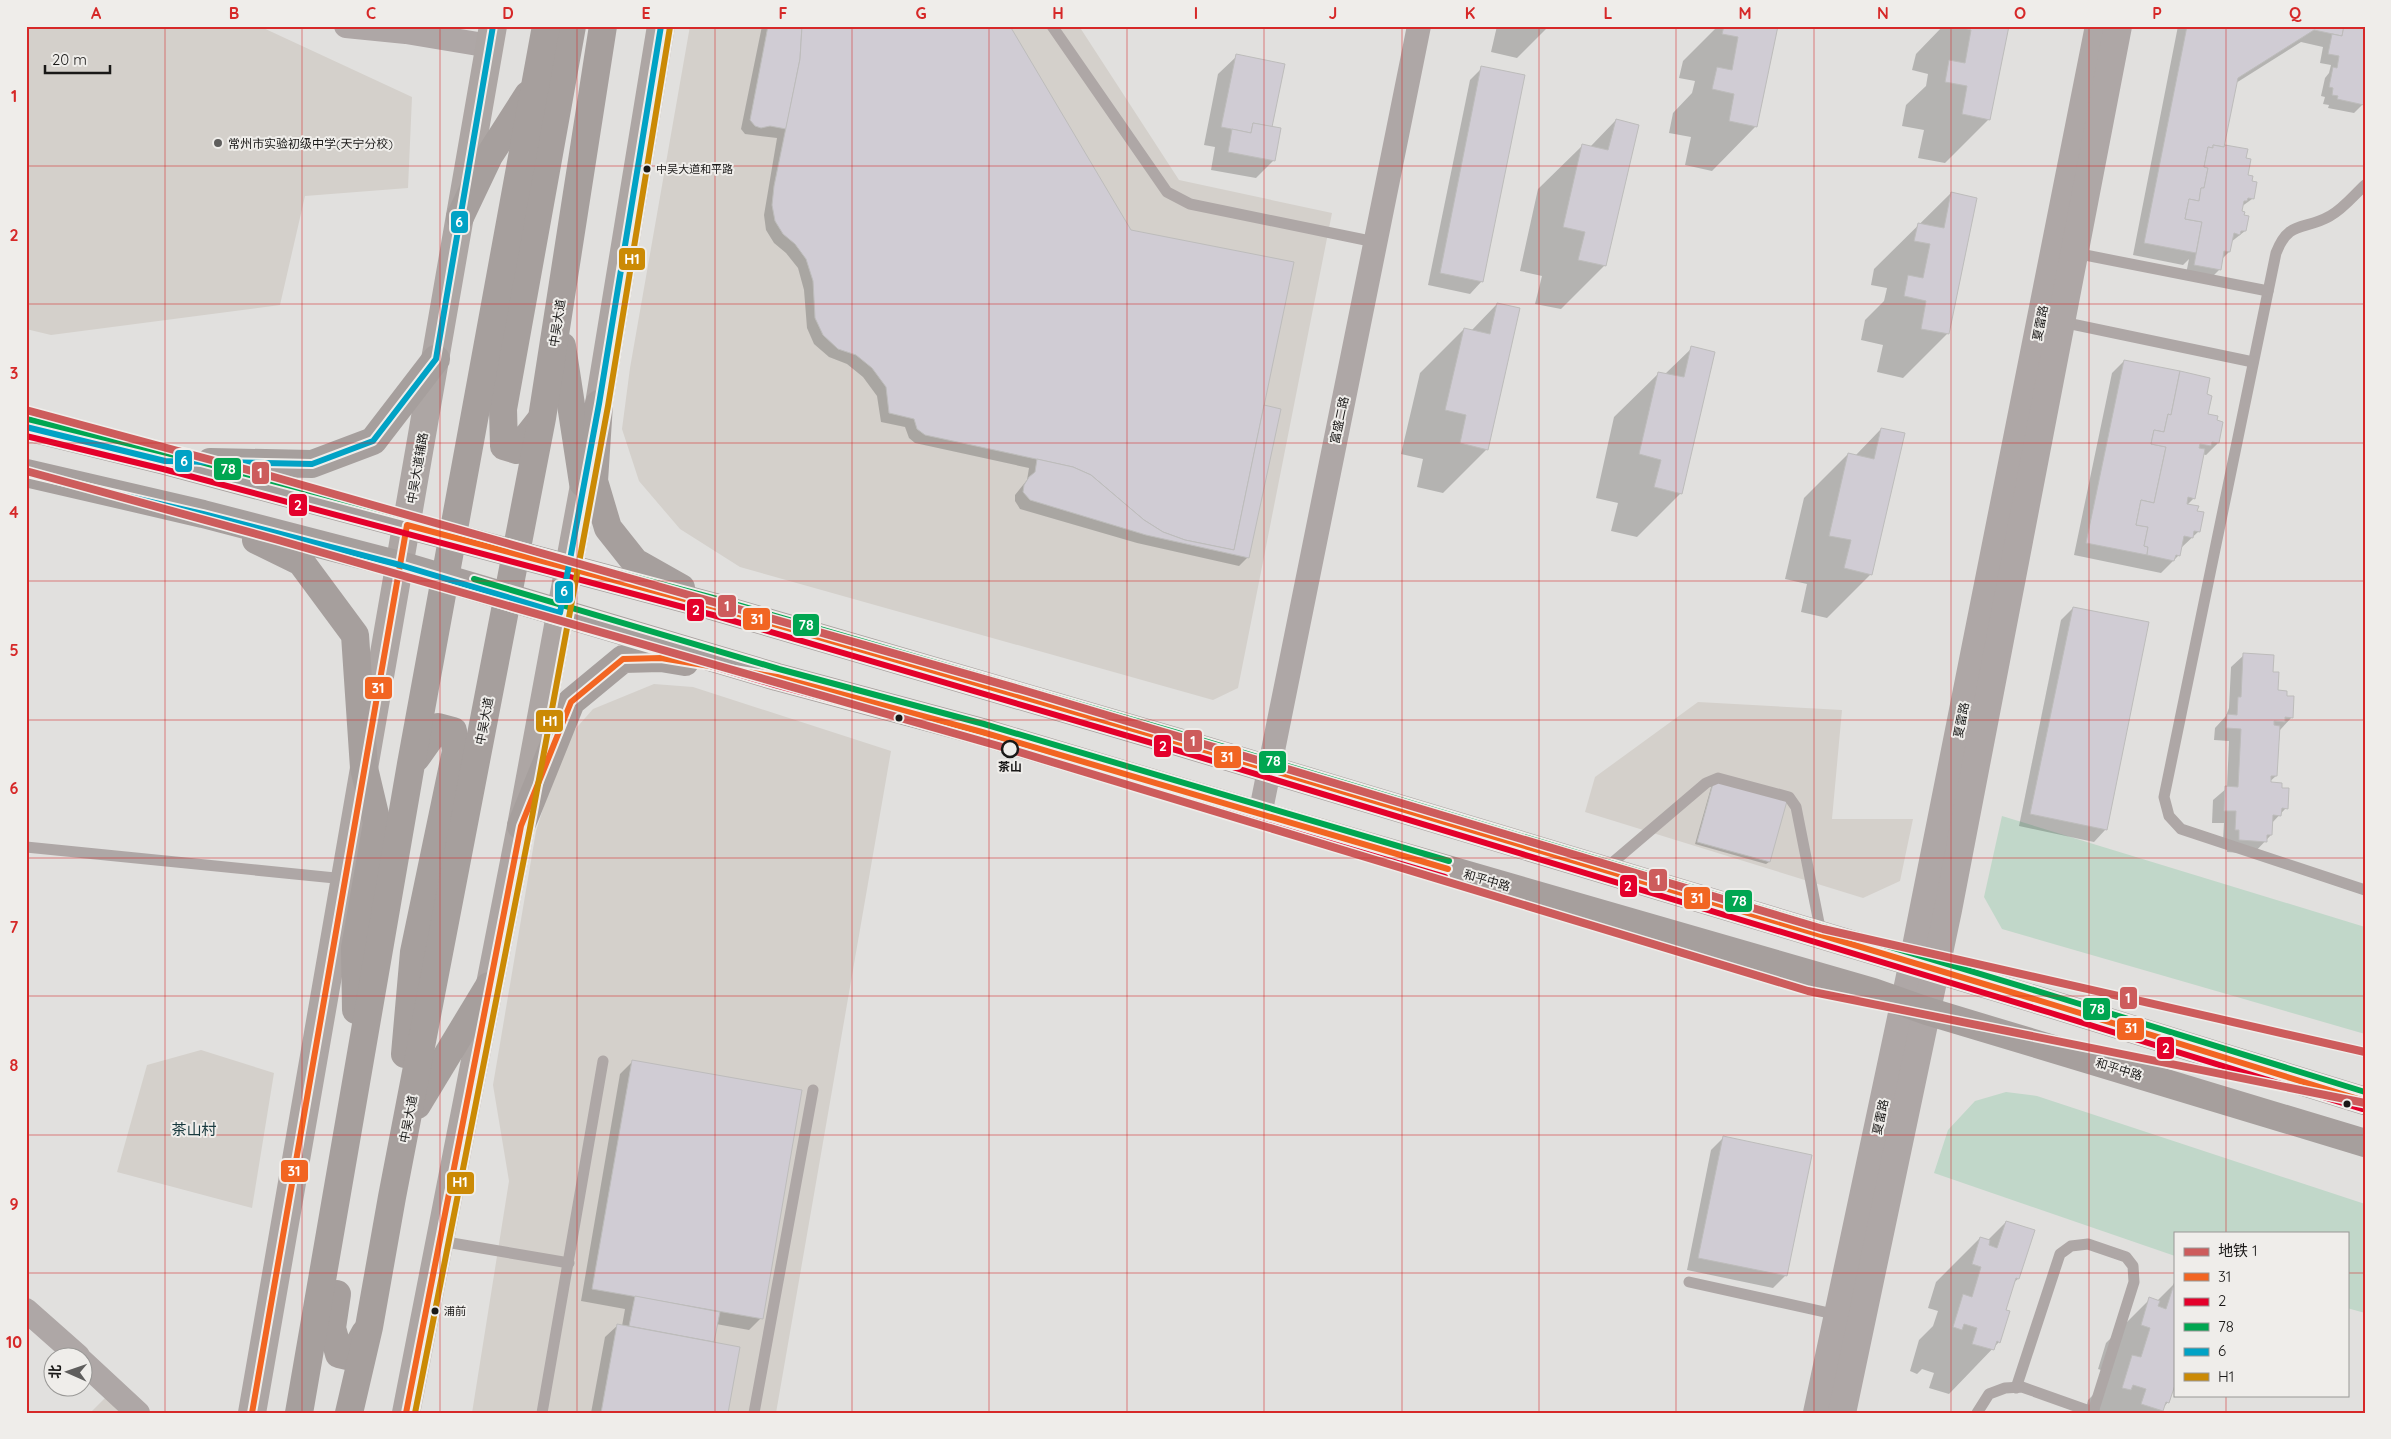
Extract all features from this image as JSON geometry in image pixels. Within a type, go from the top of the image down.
[{"type":"main road","points":[[299,1413],[411,764],[546,26]]},
{"type":"main road","points":[[542,418],[517,450],[504,446],[503,410],[572,26]]},
{"type":"main road","name":"中吴大道","points":[[349,1413],[369,1327],[392,1197],[408,1122],[542,418],[604,26]]},
{"type":"main road","points":[[406,1413],[521,826],[584,488],[660,26]]},
{"type":"main road","name":"中吴大道辅路","points":[[252,1413],[491,36]]},
{"type":"main road","points":[[460,217],[489,156],[536,83]]},
{"type":"main road","points":[[558,318],[584,488]]},
{"type":"main road","points":[[165,461],[312,464],[374,441],[436,359]]},
{"type":"main road","points":[[599,404],[594,481],[608,528],[635,562],[715,607]]},
{"type":"main road","points":[[26,427],[165,461],[715,607],[1268,769],[2365,1101]]},
{"type":"main road","name":"和平中路","points":[[26,473],[203,514],[400,565],[777,677],[992,734],[1260,815],[1873,992],[1916,1007],[2365,1143]]},
{"type":"main road","points":[[203,514],[301,562],[355,635],[364,768],[377,823],[355,948],[358,1075]]},
{"type":"main road","points":[[521,826],[571,702],[623,660],[662,658],[777,677]]},
{"type":"main road","points":[[392,1197],[414,952],[456,751],[453,730],[438,727],[411,764]]},
{"type":"main road","points":[[369,1327],[352,1357],[339,1354],[332,1328],[366,1127],[377,960]]},
{"type":"main road","points":[[408,1122],[489,986]]},
{"type":"street","points":[[346,26],[406,32],[491,36]]},
{"type":"street","name":"富盛二路","points":[[1260,815],[1419,26]]},
{"type":"street","name":"夏雷路","points":[[1842,1413],[2099,26]]},
{"type":"street","name":"夏雷路","points":[[1924,966],[2062,322],[2118,26]]},
{"type":"street","name":"夏雷路","points":[[1817,1413],[1838,1315],[1916,1007]]},
{"type":"street","points":[[26,1310],[67,1346]]},
{"type":"street","points":[[92,1370],[138,1413]]},
{"type":"lane","points":[[1052,26],[1167,192],[1190,204],[1375,242]]},
{"type":"lane","points":[[2365,185],[2330,216],[2297,228],[2282,237],[2276,253],[2164,797],[2169,816],[2181,829],[2365,890]]},
{"type":"lane","points":[[2075,253],[2268,291]]},
{"type":"lane","points":[[2062,322],[2253,362]]},
{"type":"lane","points":[[1604,870],[1706,783],[1718,778],[1789,797],[1796,807],[1821,935]]},
{"type":"lane","points":[[26,847],[76,850],[345,879]]},
{"type":"lane","points":[[542,1413],[603,1061]]},
{"type":"lane","points":[[754,1413],[813,1090]]},
{"type":"lane","points":[[440,1241],[569,1263]]},
{"type":"lane","points":[[1977,1413],[1989,1394],[2006,1388],[2016,1388],[2022,1387],[2094,1412],[2134,1282],[2133,1266],[2126,1257],[2088,1244],[2071,1246],[2060,1254],[2016,1388]]},
{"type":"lane","points":[[1689,1282],[1838,1315]]},
{"type":"shaded area","name":"常州市实验初级中学(天宁分校)","points":[[26,26],[259,26],[412,97],[408,188],[305,196],[280,305],[51,335],[26,329]]},
{"type":"shaded area","points":[[690,26],[1079,26],[1179,180],[1332,213],[1238,688],[1213,700],[740,567],[680,529],[639,481],[622,429],[630,368]]},
{"type":"shaded area","points":[[654,684],[693,687],[891,751],[776,1413],[472,1413],[509,1181],[493,1085],[536,831],[564,742],[593,709]]},
{"type":"shaded area","points":[[1698,702],[1842,710],[1832,819],[1913,819],[1900,881],[1863,898],[1585,812],[1595,777]]},
{"type":"shaded area","points":[[201,1050],[274,1073],[252,1208],[117,1172],[147,1065]]},
{"type":"shaded area","points":[[107,1396],[123,1413],[90,1413]]},
{"type":"green space","points":[[2002,816],[2365,927],[2365,1034],[2002,929],[1984,897]]},
{"type":"green space","points":[[2006,1092],[2037,1096],[2365,1204],[2365,1313],[2348,1308],[2348,1232],[2174,1232],[2174,1256],[1934,1173],[1948,1130],[1975,1101]]},
{"type":"building","points":[[768,26],[802,26],[800,59],[786,129],[770,126],[761,128],[755,126],[750,120]]},
{"type":"building","points":[[802,26],[1010,26],[1131,230],[1294,262],[1234,550],[1185,540],[1163,532],[1144,520],[1091,475],[1073,467],[925,435],[917,429],[914,419],[889,413],[886,387],[872,368],[856,355],[838,349],[823,335],[815,318],[813,281],[806,259],[795,244],[783,234],[775,221],[772,205],[774,186],[800,59]]},
{"type":"building","points":[[1724,26],[1778,26],[1757,127],[1729,121],[1734,94],[1712,89],[1717,67],[1732,70],[1738,37],[1722,34]]},
{"type":"building","points":[[1956,26],[2009,26],[1990,120],[1962,114],[1967,86],[1945,82],[1949,60],[1965,63],[1971,30]]},
{"type":"building","points":[[2187,26],[2344,26],[2342,36],[2314,30],[2238,78],[2224,147],[2213,145],[2213,148],[2208,147],[2204,167],[2208,168],[2204,188],[2201,188],[2199,201],[2189,199],[2185,219],[2202,222],[2196,253],[2144,243]]},
{"type":"building","points":[[2344,26],[2365,26],[2364,105],[2337,99],[2338,96],[2332,95],[2333,88],[2329,87],[2333,67],[2337,68],[2339,56],[2328,54],[2332,34],[2342,36]]},
{"type":"building","points":[[1236,54],[1285,64],[1272,127],[1253,123],[1251,133],[1221,127]]},
{"type":"building","points":[[1481,66],[1525,75],[1483,282],[1440,273]]},
{"type":"building","points":[[1616,119],[1639,125],[1606,266],[1578,260],[1585,232],[1563,227],[1582,144],[1608,150]]},
{"type":"building","points":[[1253,123],[1281,128],[1275,161],[1228,152],[1232,129],[1251,133]]},
{"type":"building","points":[[2213,145],[2248,149],[2246,158],[2251,159],[2248,175],[2253,176],[2252,181],[2257,182],[2254,199],[2248,198],[2247,201],[2244,201],[2242,211],[2245,212],[2244,215],[2249,216],[2246,231],[2241,231],[2240,235],[2234,233],[2230,252],[2224,251],[2221,270],[2194,265],[2202,222],[2185,219],[2189,199],[2199,201],[2201,188],[2204,188],[2208,168],[2204,167],[2208,147],[2213,148]]},
{"type":"building","points":[[1951,192],[1977,198],[1949,334],[1921,329],[1926,301],[1904,296],[1908,275],[1923,278],[1930,244],[1914,241],[1918,223],[1944,228]]},
{"type":"building","points":[[1497,303],[1520,308],[1488,450],[1460,443],[1466,415],[1445,410],[1464,328],[1490,334]]},
{"type":"building","points":[[1691,346],[1715,352],[1682,494],[1654,487],[1661,460],[1639,454],[1658,372],[1684,377]]},
{"type":"building","points":[[2124,360],[2180,371],[2171,415],[2168,414],[2164,432],[2154,430],[2151,444],[2166,447],[2154,503],[2141,500],[2136,525],[2148,527],[2144,546],[2148,547],[2147,555],[2086,543]]},
{"type":"building","points":[[2180,371],[2210,378],[2207,394],[2212,396],[2208,414],[2218,416],[2217,420],[2223,422],[2219,443],[2212,442],[2211,446],[2200,444],[2199,448],[2205,449],[2195,499],[2188,497],[2187,504],[2199,506],[2197,511],[2204,512],[2200,532],[2194,531],[2193,538],[2184,536],[2180,556],[2176,555],[2174,561],[2147,555],[2148,547],[2144,546],[2148,527],[2136,525],[2141,500],[2154,503],[2166,447],[2151,444],[2154,430],[2164,432],[2168,414],[2171,415]]},
{"type":"building","points":[[1264,405],[1281,409],[1249,558],[1146,535],[1030,500],[1023,492],[1024,485],[1035,472],[1037,459],[1073,467],[1091,475],[1144,520],[1163,532],[1185,540],[1234,550]]},
{"type":"building","points":[[1881,428],[1905,433],[1872,575],[1844,568],[1851,540],[1829,536],[1848,453],[1874,459]]},
{"type":"building","points":[[2073,607],[2149,622],[2107,830],[2030,814]]},
{"type":"building","points":[[2243,653],[2274,655],[2273,672],[2279,672],[2278,690],[2287,691],[2287,696],[2294,696],[2293,718],[2285,717],[2285,722],[2274,721],[2274,725],[2280,726],[2277,776],[2271,776],[2271,782],[2282,783],[2282,788],[2289,788],[2288,809],[2282,808],[2281,816],[2273,815],[2272,835],[2267,835],[2267,842],[2239,840],[2239,830],[2235,830],[2236,811],[2224,811],[2225,786],[2238,787],[2241,729],[2226,728],[2227,714],[2237,715],[2238,697],[2241,697]]},
{"type":"building","points":[[1714,780],[1787,801],[1770,862],[1697,842]]},
{"type":"building","points":[[632,1060],[802,1090],[763,1319],[592,1289]]},
{"type":"building","points":[[1723,1136],[1812,1155],[1787,1276],[1698,1258]]},
{"type":"building","points":[[2006,1221],[2035,1230],[2019,1279],[2016,1278],[2006,1310],[2010,1311],[2000,1343],[1997,1341],[1994,1350],[1972,1344],[1977,1328],[1964,1324],[1962,1330],[1953,1327],[1963,1294],[1972,1297],[1981,1267],[1972,1264],[1980,1237],[1990,1240],[1989,1245],[1997,1248]]},
{"type":"building","points":[[2174,1284],[2174,1388],[2169,1403],[2166,1402],[2163,1411],[2141,1404],[2146,1389],[2133,1385],[2131,1390],[2122,1388],[2132,1355],[2141,1357],[2150,1328],[2141,1325],[2149,1297],[2160,1301],[2158,1306],[2166,1309]]},
{"type":"building","points":[[635,1296],[720,1312],[714,1342],[629,1326]]},
{"type":"building","points":[[617,1324],[740,1347],[728,1413],[601,1413]]},
{"type":"metro line","name":"1","points":[[26,410],[267,475],[1026,691],[1823,929],[2365,1052]]},
{"type":"metro line","name":"1","points":[[26,471],[278,540],[1009,749],[1808,991],[2365,1103]]},
{"type":"transit line","name":"6","points":[[26,427],[165,461],[312,464],[373,441],[436,359],[493,26]]},
{"type":"transit line","name":"6","points":[[26,473],[203,514],[400,565],[560,613],[599,404],[661,26]]},
{"type":"transit line","name":"H1","points":[[415,1413],[530,828],[608,406],[670,27]]},
{"type":"transit line","name":"78","points":[[28,419],[167,453],[717,599],[1181,734],[2057,997],[2365,1092]]},
{"type":"transit line","name":"2","points":[[26,436],[163,469],[713,615],[1176,750],[2051,1013],[2362,1109]]},
{"type":"transit line","name":"31","points":[[252,1413],[407,525],[715,607],[1178,742],[2054,1005],[2365,1101]]},
{"type":"transit line","name":"78","points":[[474,579],[779,669],[984,724],[1449,861]]},
{"type":"transit line","name":"2","points":[[470,595],[775,685],[980,740],[1445,877]]},
{"type":"transit line","name":"31","points":[[406,1413],[521,826],[571,702],[623,659],[661,658],[777,677],[982,732],[1448,869]]},
{"type":"place","name":"常州市实验初级中学(天宁分校)","points":[[218,143]]},
{"type":"place","name":"中吴大道和平路","points":[[647,169]]},
{"type":"place","name":"茶山","points":[[1010,749]]},
{"type":"place","name":"浦前","points":[[435,1311]]},
{"type":"district","name":"茶山村","points":[[194,1129]]}]
